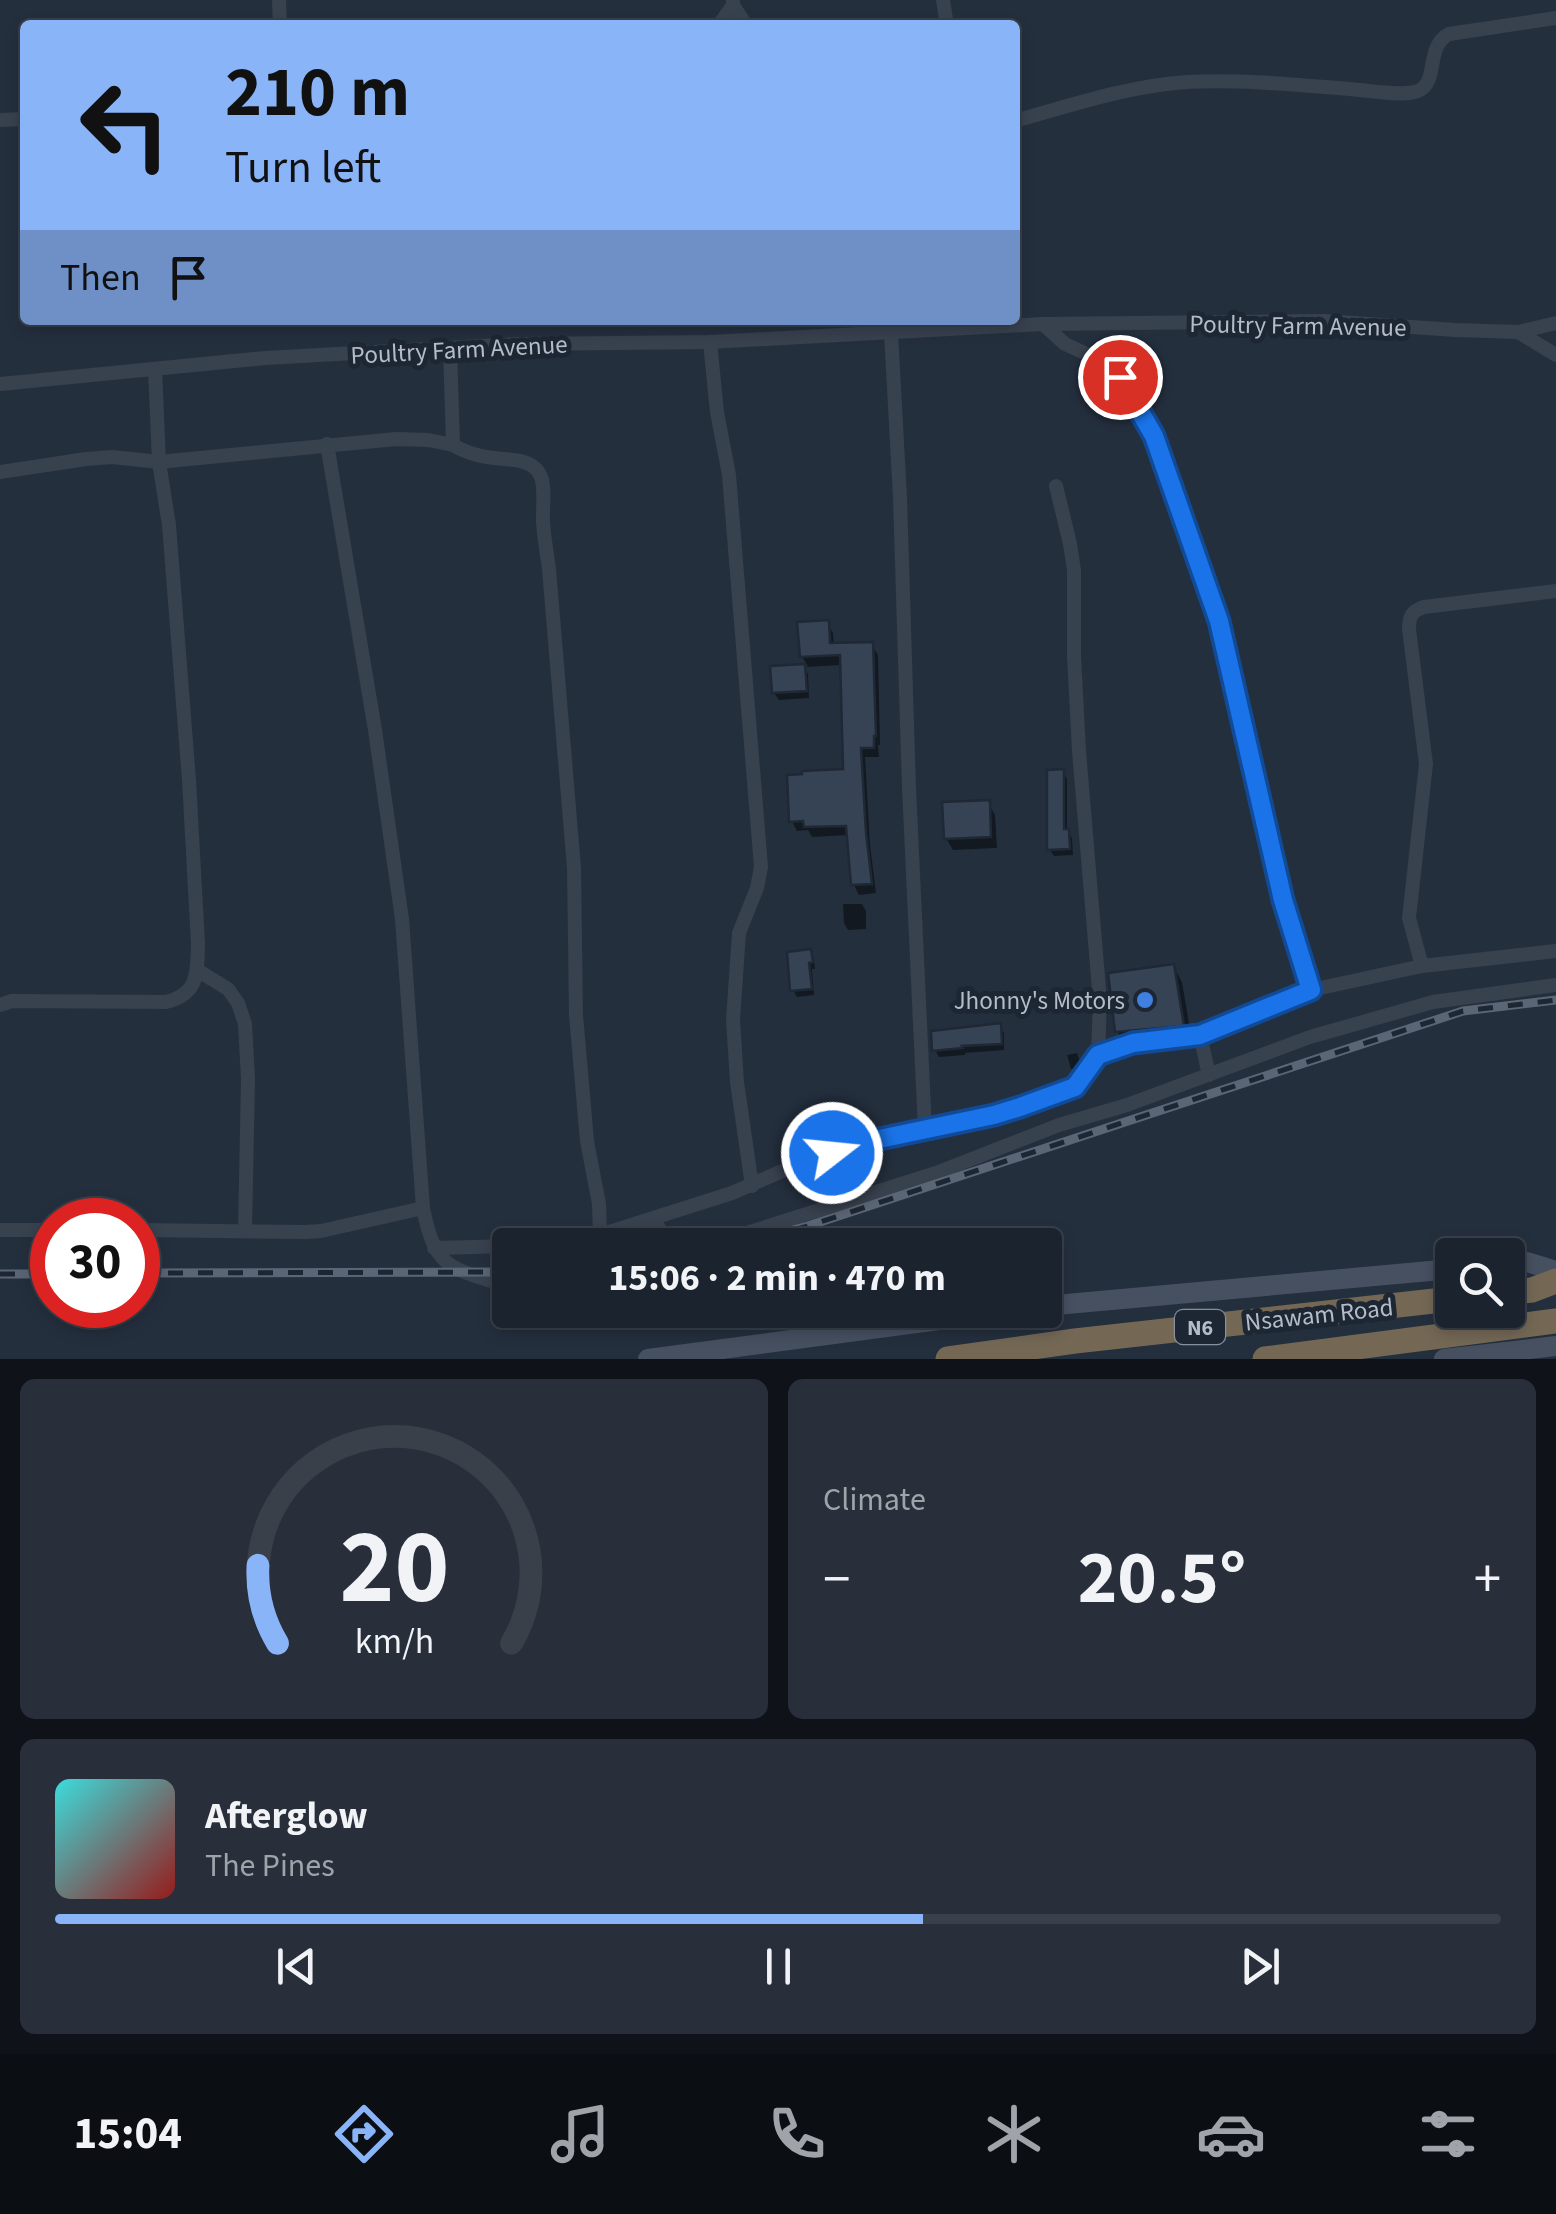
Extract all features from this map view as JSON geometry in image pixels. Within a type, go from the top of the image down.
[{"type":"highway","points":[[1525,1291],[1556,1281]]},
{"type":"highway","name":"Nsawam Road","points":[[948,1359],[1074,1340],[1435,1301]]},
{"type":"highway","name":"Nsawam Road","points":[[1266,1359],[1556,1321]]},
{"type":"main road","points":[[1525,1262],[1556,1271]]},
{"type":"main road","points":[[1062,1304],[1435,1271]]},
{"type":"main road","points":[[648,1359],[880,1328]]},
{"type":"main road","points":[[1444,1359],[1556,1346]]},
{"type":"street","points":[[1020,120],[1126,89],[1189,82],[1418,91],[1426,85],[1440,38],[1556,18]]},
{"type":"street","name":"Poultry Farm Avenue","points":[[1020,324],[1324,321],[1518,332],[1556,323]]},
{"type":"street","points":[[1044,324],[1065,344],[1108,364],[1120,377],[1154,436],[1219,621],[1283,900],[1311,990]]},
{"type":"street","points":[[756,339],[757,325]]},
{"type":"street","name":"Poultry Farm Avenue","points":[[0,384],[266,358],[520,344],[710,342],[891,333],[944,325]]},
{"type":"street","points":[[1518,332],[1556,356]]},
{"type":"street","points":[[891,333],[925,1130]]},
{"type":"street","points":[[710,342],[717,412],[730,475],[760,867],[757,888],[739,932],[733,1020],[737,1082],[752,1186]]},
{"type":"street","points":[[450,348],[454,445]]},
{"type":"street","points":[[0,1005],[12,1000],[166,1002],[180,999],[192,989],[197,970],[189,780],[169,525],[159,462],[155,369]]},
{"type":"street","points":[[0,472],[86,458],[159,462],[396,438],[454,445],[466,453],[534,466],[542,477],[574,868],[576,1016],[600,1228]]},
{"type":"street","points":[[328,444],[373,712],[402,919],[423,1208],[434,1248],[444,1261],[463,1272],[492,1280]]},
{"type":"street","points":[[623,1228],[752,1186],[798,1164],[865,1142],[994,1115],[1050,1097],[1075,1087],[1098,1055],[1100,1001],[1074,656],[1074,570],[1056,486]]},
{"type":"street","points":[[1422,966],[1409,918],[1426,764],[1410,616],[1424,607],[1556,591]]},
{"type":"street","points":[[1098,1055],[1133,1043],[1200,1035],[1311,990],[1422,966],[1556,951]]},
{"type":"street","points":[[197,970],[228,989],[245,1024],[245,1230]]},
{"type":"street","points":[[761,1228],[936,1172],[1310,1037],[1432,1002],[1556,985]]},
{"type":"street","points":[[1200,1035],[1209,1075]]},
{"type":"street","points":[[1050,1097],[1059,1125]]},
{"type":"street","points":[[160,1230],[321,1231],[423,1208]]},
{"type":"street","points":[[652,1219],[658,1228]]},
{"type":"street","points":[[0,1230],[30,1230]]},
{"type":"street","points":[[434,1248],[492,1246]]},
{"type":"building","points":[[829,620],[830,643],[873,642],[876,736],[874,748],[861,748],[872,884],[851,885],[846,826],[804,827],[803,821],[789,822],[787,775],[843,769],[840,655],[800,657],[797,622]]},
{"type":"building","points":[[805,664],[807,691],[772,693],[770,666]]},
{"type":"building","points":[[1064,769],[1064,829],[1069,829],[1070,849],[1047,850],[1047,770]]},
{"type":"building","points":[[990,800],[991,837],[944,839],[942,802]]},
{"type":"building","points":[[811,949],[812,989],[790,991],[787,952]]},
{"type":"building","name":"Jhonny's Motors","points":[[1174,964],[1184,1026],[1115,1032],[1108,973]]},
{"type":"building","points":[[1001,1023],[1002,1044],[932,1051],[931,1031]]},
{"type":"railway","points":[[800,1228],[1463,1011],[1556,1000]]},
{"type":"railway","points":[[160,1273],[492,1272]]},
{"type":"railway","points":[[0,1274],[30,1274]]},
{"type":"place","name":"Jhonny's Motors","points":[[1145,1000]]},
{"type":"route","points":[[832,1153],[1020,1107],[1075,1087],[1098,1055],[1133,1043],[1200,1035],[1311,990],[1283,900],[1219,621],[1154,436],[1120,377]]}]
